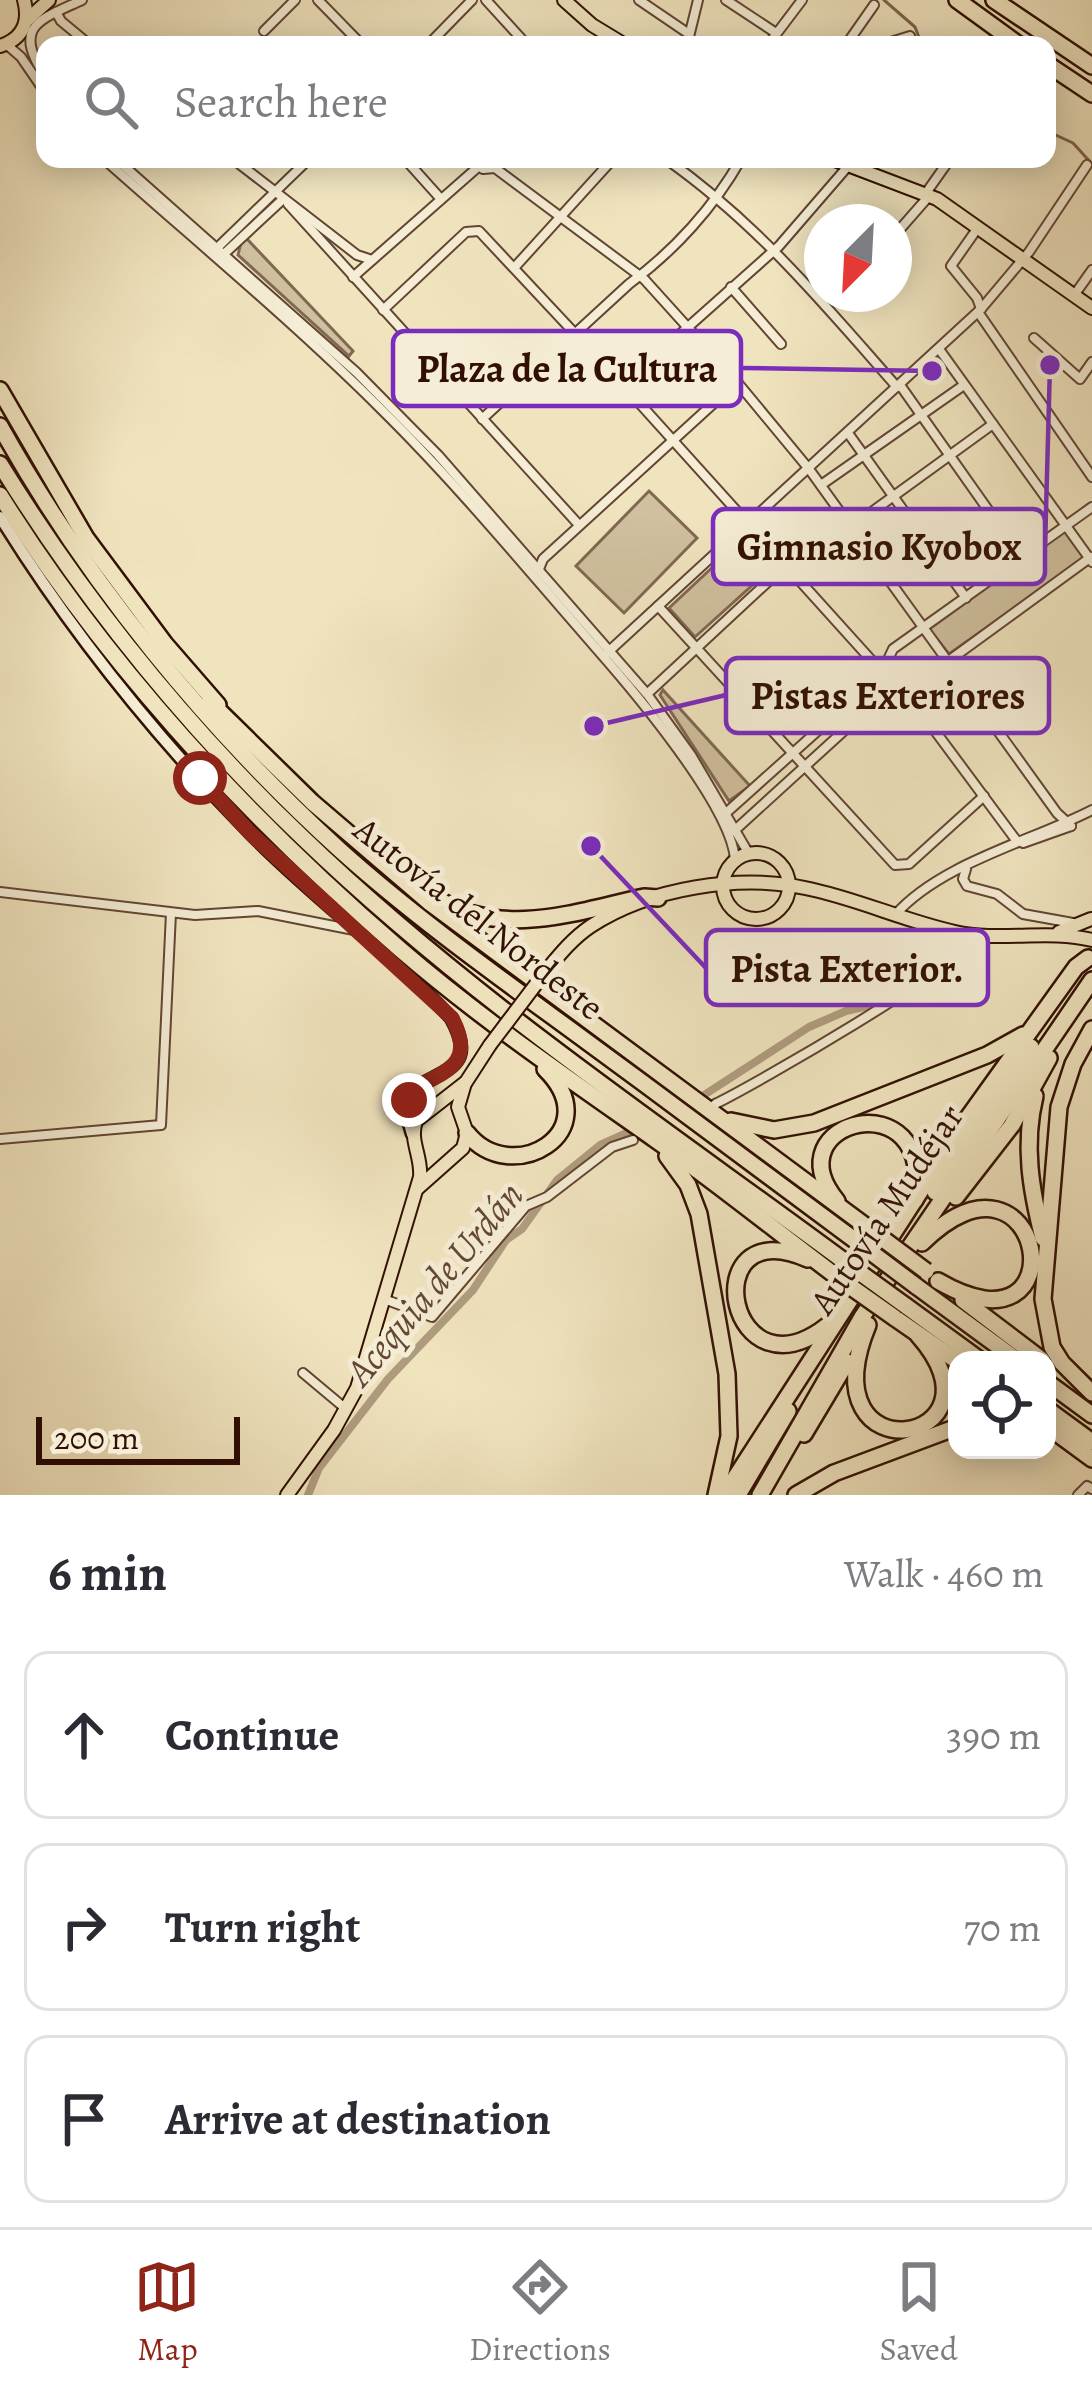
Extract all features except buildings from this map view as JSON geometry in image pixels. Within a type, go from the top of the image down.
[{"type":"highway","points":[[957,0],[1007,36]]},
{"type":"highway","points":[[994,0],[1047,36]]},
{"type":"highway","points":[[1056,42],[1092,66]]},
{"type":"highway","points":[[1056,70],[1092,94]]},
{"type":"highway","points":[[0,390],[50,480],[112,574],[247,740]]},
{"type":"highway","points":[[0,424],[126,604],[194,686],[247,740],[386,867],[851,1217]]},
{"type":"highway","name":"Autovía del Nordeste","points":[[0,424],[72,541],[157,656],[266,778],[341,850],[483,964],[927,1279],[1007,1351]]},
{"type":"highway","name":"Autovía del Nordeste","points":[[0,464],[60,556],[160,686],[302,837],[560,1051],[844,1275],[965,1351]]},
{"type":"highway","points":[[0,495],[88,623],[163,714],[235,789],[403,952],[682,1175],[703,1229],[729,1394],[728,1450],[720,1495]]},
{"type":"highway","points":[[60,556],[67,578],[98,620],[235,789]]},
{"type":"highway","points":[[386,867],[450,906],[499,921],[538,920],[658,898]]},
{"type":"highway","name":"Autovía Mudéjar","points":[[738,1495],[790,1408],[1088,958],[1076,967],[1035,1025]]},
{"type":"highway","points":[[771,1495],[868,1325],[922,1243],[1002,1139],[1092,981]]},
{"type":"highway","name":"Autovía Mudéjar","points":[[760,1495],[862,1317],[1092,981]]},
{"type":"highway","points":[[689,1096],[746,1126],[787,1130],[988,1055],[1035,1025]]},
{"type":"highway","points":[[720,1495],[913,1208],[969,1116],[1035,1025]]},
{"type":"highway","points":[[1092,1029],[1061,1098],[1043,1299],[1048,1338],[1062,1363],[1092,1396]]},
{"type":"highway","points":[[467,1133],[482,1148],[527,1155],[546,1147],[563,1126],[564,1093],[513,1038]]},
{"type":"highway","points":[[1040,1076],[1028,1147],[1046,1253]]},
{"type":"highway","points":[[869,1240],[826,1187],[822,1161],[837,1133],[864,1121],[894,1130],[911,1153],[916,1172],[913,1208]]},
{"type":"highway","points":[[634,1133],[844,1275]]},
{"type":"highway","points":[[922,1243],[945,1223],[980,1209],[1014,1217],[1029,1237],[1033,1252],[1030,1270],[1011,1295],[983,1301],[927,1279]]},
{"type":"highway","points":[[843,1313],[809,1337],[780,1343],[764,1339],[746,1328],[735,1304],[735,1284],[748,1262],[766,1252],[797,1255],[844,1275]]},
{"type":"highway","points":[[927,1279],[1028,1351]]},
{"type":"highway","points":[[868,1325],[854,1368],[857,1401],[875,1423],[913,1429],[928,1422],[946,1394],[938,1358],[900,1312]]},
{"type":"highway","points":[[918,1335],[948,1355]]},
{"type":"highway","points":[[1056,1370],[1092,1396]]},
{"type":"highway","points":[[1056,1389],[1092,1415]]},
{"type":"highway","points":[[1056,1416],[1092,1442]]},
{"type":"highway","points":[[796,1495],[834,1473],[948,1430]]},
{"type":"highway","points":[[1056,1433],[1092,1461]]},
{"type":"highway","points":[[1056,1441],[1092,1461]]},
{"type":"main road","points":[[24,0],[26,30]]},
{"type":"main road","points":[[564,0],[612,36]]},
{"type":"main road","points":[[573,0],[609,34]]},
{"type":"main road","points":[[3,45],[53,6]]},
{"type":"main road","points":[[857,168],[928,194],[1092,308]]},
{"type":"main road","points":[[0,517],[104,666],[175,750],[250,833],[447,1013],[458,1032],[460,1050],[454,1066],[439,1079],[416,1087],[408,1098],[405,1110],[421,1168],[363,1373],[347,1409],[287,1495]]},
{"type":"main road","points":[[765,854],[777,860],[789,885],[780,908],[756,919],[736,911],[722,886],[742,857],[765,854]]},
{"type":"main road","points":[[417,1189],[464,1148],[467,1133],[459,1114],[466,1082],[490,1045],[570,943],[595,923],[658,898],[722,886],[789,885],[976,935],[1092,938],[1088,920],[1048,934]]},
{"type":"main road","points":[[412,1137],[416,1121],[466,1082]]},
{"type":"main road","points":[[408,1098],[414,1106],[459,1114]]},
{"type":"main road","points":[[418,1151],[434,1161],[448,1161]]},
{"type":"street","points":[[80,36],[53,6],[82,0]]},
{"type":"street","points":[[264,31],[296,0]]},
{"type":"street","points":[[318,0],[353,36]]},
{"type":"street","points":[[486,0],[519,36]]},
{"type":"street","points":[[640,0],[682,36]]},
{"type":"street","points":[[690,36],[698,0]]},
{"type":"street","points":[[726,0],[776,33]]},
{"type":"street","points":[[774,36],[802,0]]},
{"type":"street","points":[[437,36],[472,2]]},
{"type":"street","points":[[852,36],[874,5]]},
{"type":"street","points":[[26,30],[25,50],[36,66]]},
{"type":"street","points":[[3,45],[36,78]]},
{"type":"street","points":[[607,653],[982,308],[1024,260],[1087,165]]},
{"type":"street","points":[[115,168],[218,252],[381,408],[647,694],[714,792],[742,857]]},
{"type":"street","points":[[126,168],[404,419],[607,653],[703,789],[742,857]]},
{"type":"street","points":[[244,168],[356,255],[372,260]]},
{"type":"street","points":[[218,252],[282,199],[304,168]]},
{"type":"street","points":[[413,168],[440,199]]},
{"type":"street","points":[[353,277],[477,168]]},
{"type":"street","points":[[504,168],[641,276],[737,382],[821,485],[1065,825]]},
{"type":"street","points":[[514,268],[605,168]]},
{"type":"street","points":[[679,168],[719,196],[774,249],[898,386],[1022,558]]},
{"type":"street","points":[[482,419],[641,276],[719,196],[736,168]]},
{"type":"street","points":[[623,385],[774,249],[846,168]]},
{"type":"street","points":[[912,214],[944,168]]},
{"type":"street","points":[[282,199],[579,525]]},
{"type":"street","points":[[978,228],[951,266],[977,298],[1092,476]]},
{"type":"street","points":[[383,310],[466,232],[476,230],[882,672]]},
{"type":"street","points":[[1074,296],[1092,270]]},
{"type":"street","points":[[731,287],[781,344]]},
{"type":"street","points":[[1034,338],[1080,379],[1092,362]]},
{"type":"street","points":[[914,689],[1091,559],[939,349]]},
{"type":"street","points":[[539,570],[541,560],[737,382]]},
{"type":"street","points":[[821,485],[964,385]]},
{"type":"street","points":[[851,526],[993,424]]},
{"type":"street","points":[[848,433],[966,598]]},
{"type":"street","points":[[1092,507],[890,652],[882,672],[882,684],[914,689],[1016,840],[1026,843],[1092,813]]},
{"type":"street","points":[[647,694],[786,565]]},
{"type":"street","points":[[658,606],[898,866],[909,864],[984,796]]},
{"type":"street","points":[[726,814],[882,672],[896,670],[898,684]]},
{"type":"street","points":[[734,831],[898,684]]},
{"type":"street","points":[[703,789],[714,792]]},
{"type":"street","points":[[895,915],[910,901],[1016,840]]},
{"type":"street","points":[[968,867],[963,876],[967,886],[997,894],[1023,914],[1088,920]]},
{"type":"street","points":[[0,892],[171,913],[258,911],[354,930]]},
{"type":"street","points":[[0,1138],[161,1125],[171,913]]},
{"type":"street","points":[[715,1104],[904,992],[967,950],[976,935]]},
{"type":"street","points":[[384,1299],[432,1317],[526,1206],[547,1197],[634,1133]]},
{"type":"street","points":[[303,1373],[347,1409]]},
{"type":"street","points":[[1078,1495],[1087,1486],[1092,1489]]},
{"type":"shaded area","points":[[242,238],[353,351],[349,356],[238,255]]},
{"type":"shaded area","points":[[649,491],[697,538],[624,613],[576,566]]},
{"type":"shaded area","points":[[1065,529],[1085,558],[949,654],[929,629]]},
{"type":"shaded area","points":[[749,533],[777,563],[695,637],[669,608]]},
{"type":"shaded area","points":[[663,690],[750,786],[729,801],[660,695]]},
{"type":"waterway","points":[[884,0],[915,27],[918,36]]},
{"type":"waterway","points":[[1056,135],[1073,143],[1092,164]]},
{"type":"waterway","name":"Acequia de Urdán","points":[[704,1095],[809,1027],[872,1005],[900,977],[951,942]]},
{"type":"waterway","name":"Acequia de Urdán","points":[[308,1495],[319,1468],[388,1379],[473,1290],[506,1240],[522,1229],[557,1180],[600,1145],[629,1132]]},
{"type":"place","name":"Gimnasio Kyobox","points":[[1050,365]]},
{"type":"place","name":"Plaza de la Cultura","points":[[932,371]]},
{"type":"place","name":"Pistas Exteriores","points":[[594,726]]},
{"type":"place","name":"Pista Exterior.","points":[[591,846]]},
{"type":"route","points":[[200,778],[250,833],[452,1018],[460,1038],[454,1066],[444,1076],[413,1089],[409,1100]]}]
